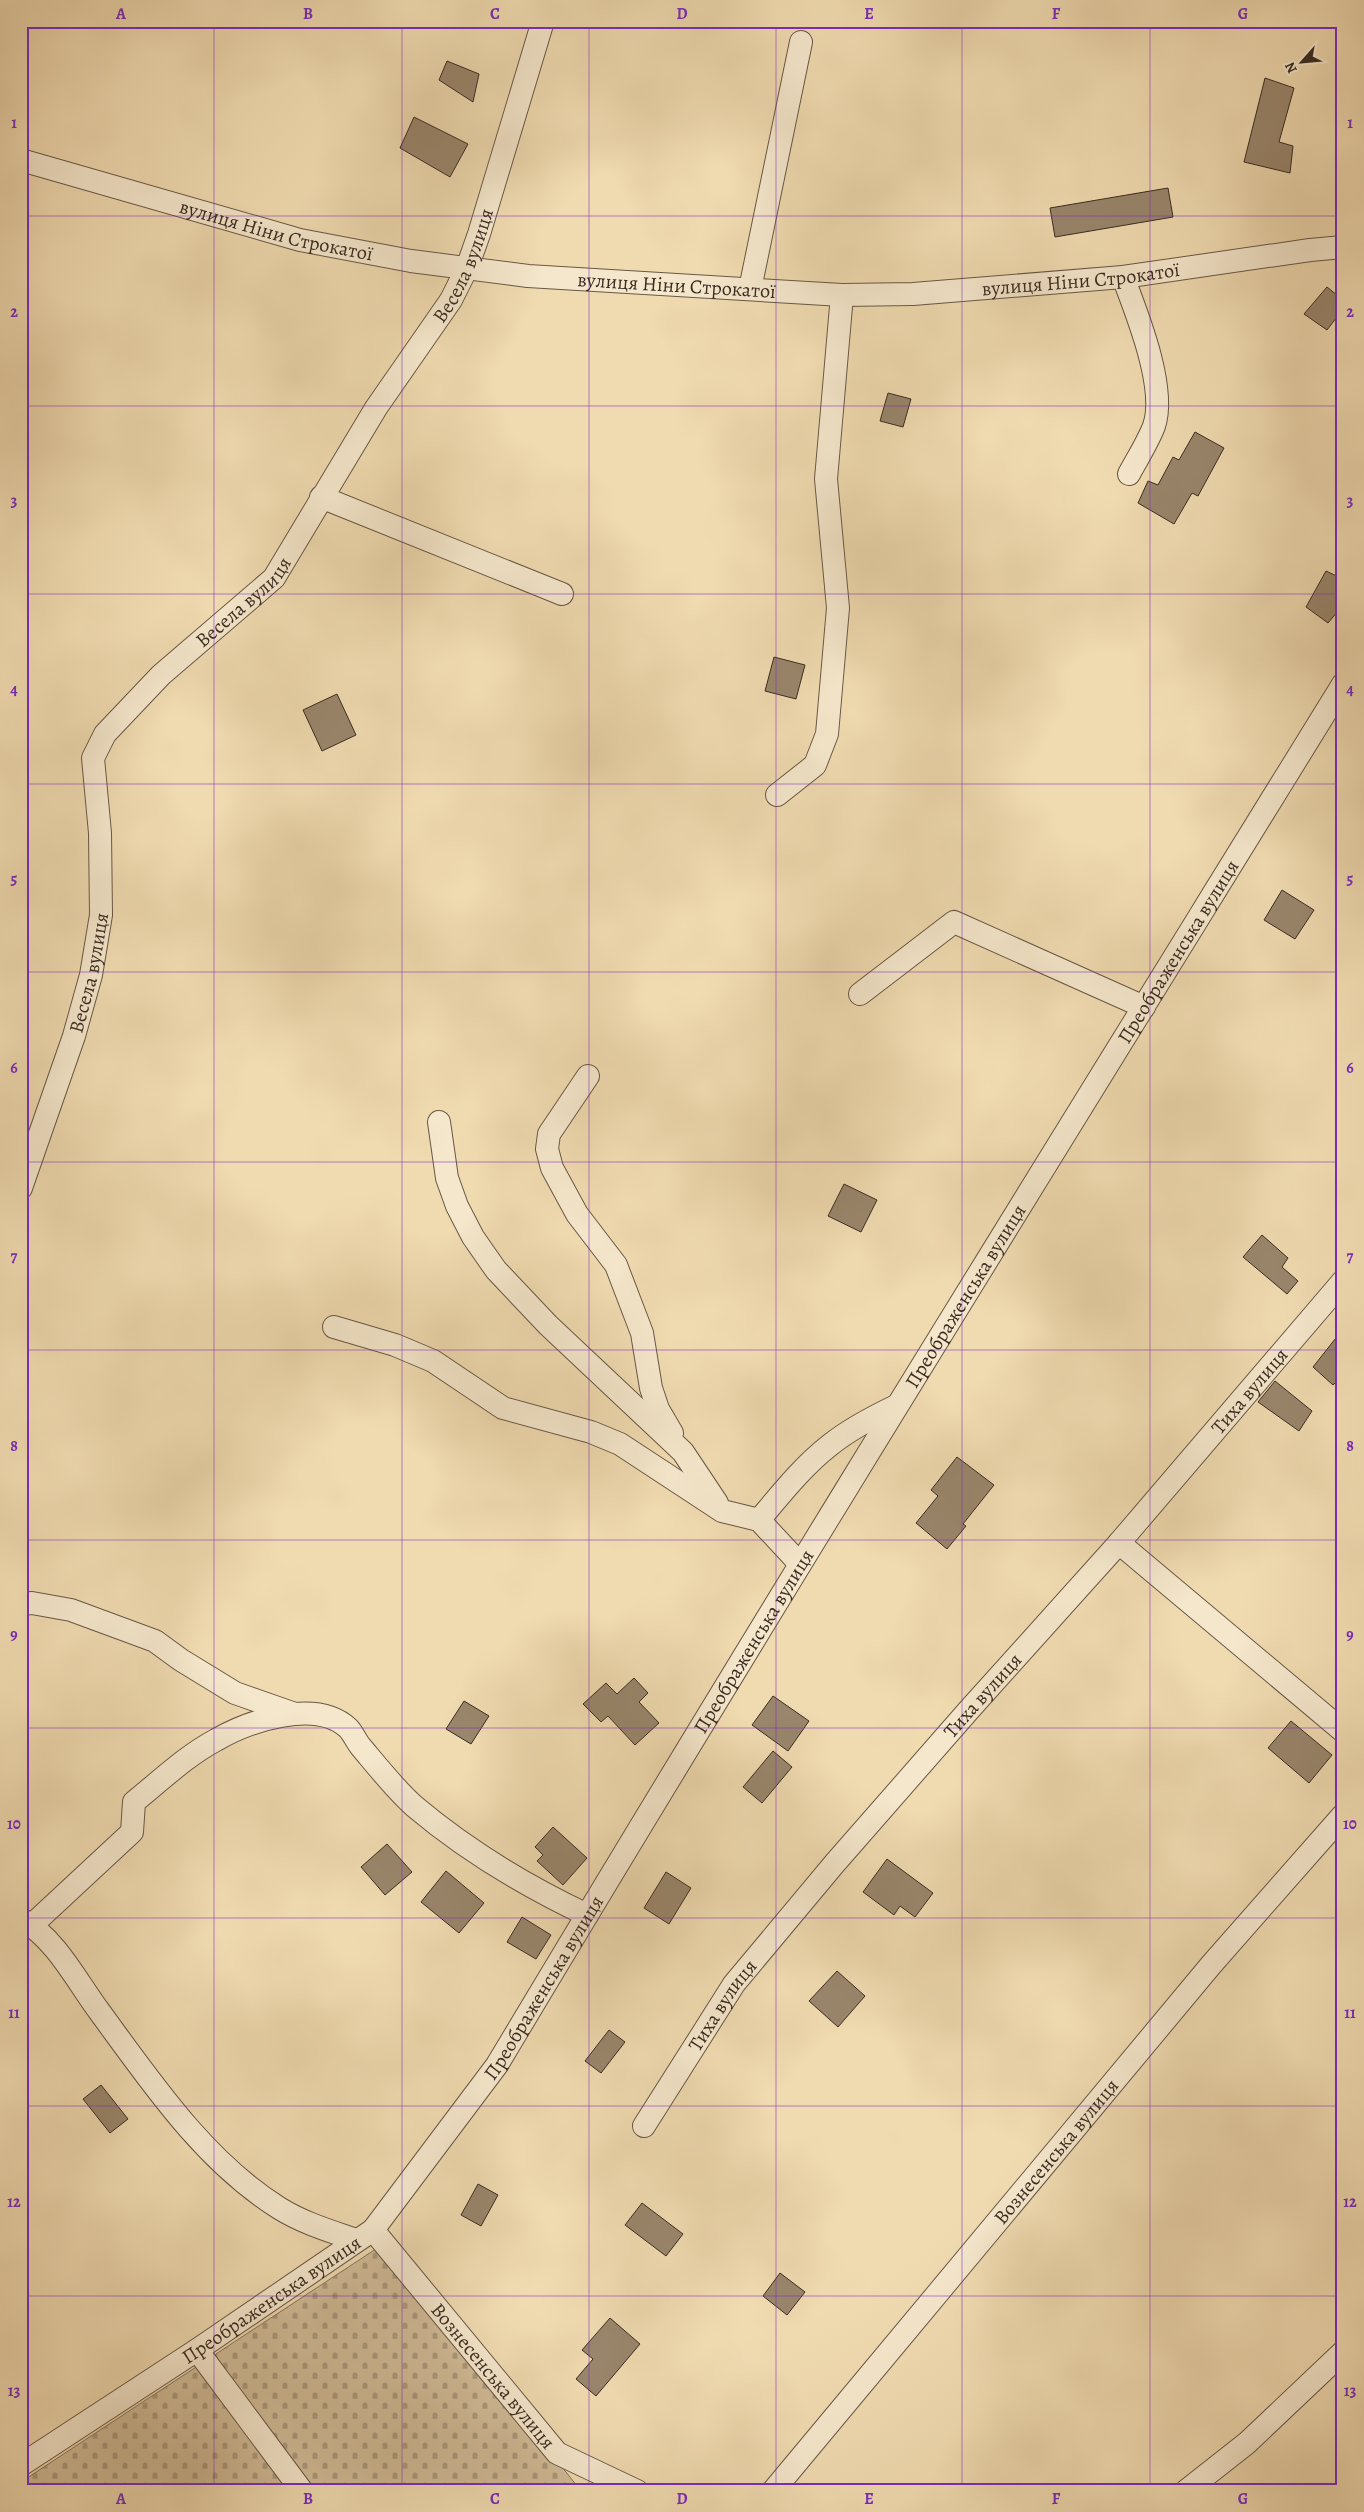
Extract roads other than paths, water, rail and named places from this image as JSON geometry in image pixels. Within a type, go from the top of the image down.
[{"type":"street","name":"Весела вулиця","points":[[21,1188],[74,1036],[92,975],[100,915],[100,833],[93,758],[105,734],[160,675],[274,578],[376,408],[451,300],[467,268],[542,21]]},
{"type":"street","points":[[750,290],[801,42]]},
{"type":"street","name":"вулиця Ніни Строкатої","points":[[21,160],[130,193],[300,240],[410,261],[528,276],[842,295],[971,290],[1123,277],[1343,247]]},
{"type":"street","points":[[1123,277],[1155,376],[1157,400],[1154,425],[1130,474]]},
{"type":"street","points":[[777,795],[815,765],[827,734],[838,608],[826,478],[842,295]]},
{"type":"street","points":[[322,497],[562,594]]},
{"type":"street","name":"Преображенська вулиця","points":[[21,2465],[197,2350],[364,2235],[497,2065],[896,1406],[991,1257],[1343,684]]},
{"type":"street","points":[[860,994],[954,922],[1144,1007]]},
{"type":"street","points":[[588,1076],[549,1134],[547,1149],[552,1168],[577,1214],[616,1265],[642,1333],[651,1388],[658,1409],[683,1452],[722,1511]]},
{"type":"street","points":[[438,1122],[447,1178],[457,1206],[473,1237],[496,1270],[548,1326],[683,1452]]},
{"type":"street","name":"Тиха вулиця","points":[[644,2126],[734,1984],[936,1747],[1119,1543],[1343,1282]]},
{"type":"street","points":[[334,1327],[395,1344],[433,1361],[504,1408],[591,1432],[620,1444],[722,1511],[759,1520],[800,1564]]},
{"type":"street","points":[[759,1520],[808,1465],[830,1445],[864,1422],[896,1406]]},
{"type":"street","points":[[1119,1543],[1343,1731]]},
{"type":"street","points":[[21,1604],[32,1603],[71,1610],[155,1642],[180,1660],[235,1693],[295,1714]]},
{"type":"street","points":[[364,2235],[317,2227],[280,2209],[242,2182],[162,2096],[62,1957],[26,1922],[132,1832],[134,1802],[181,1764],[216,1740],[255,1722],[295,1714],[325,1714],[348,1728],[361,1747],[413,1805],[479,1854],[545,1895],[587,1915]]},
{"type":"street","name":"Вознесенська вулиця","points":[[773,2491],[1212,1965],[1343,1814]]},
{"type":"street","name":"Вознесенська вулиця","points":[[364,2235],[556,2453],[637,2491]]},
{"type":"street","points":[[197,2350],[302,2491]]},
{"type":"street","points":[[1186,2491],[1246,2443],[1343,2352]]}]
